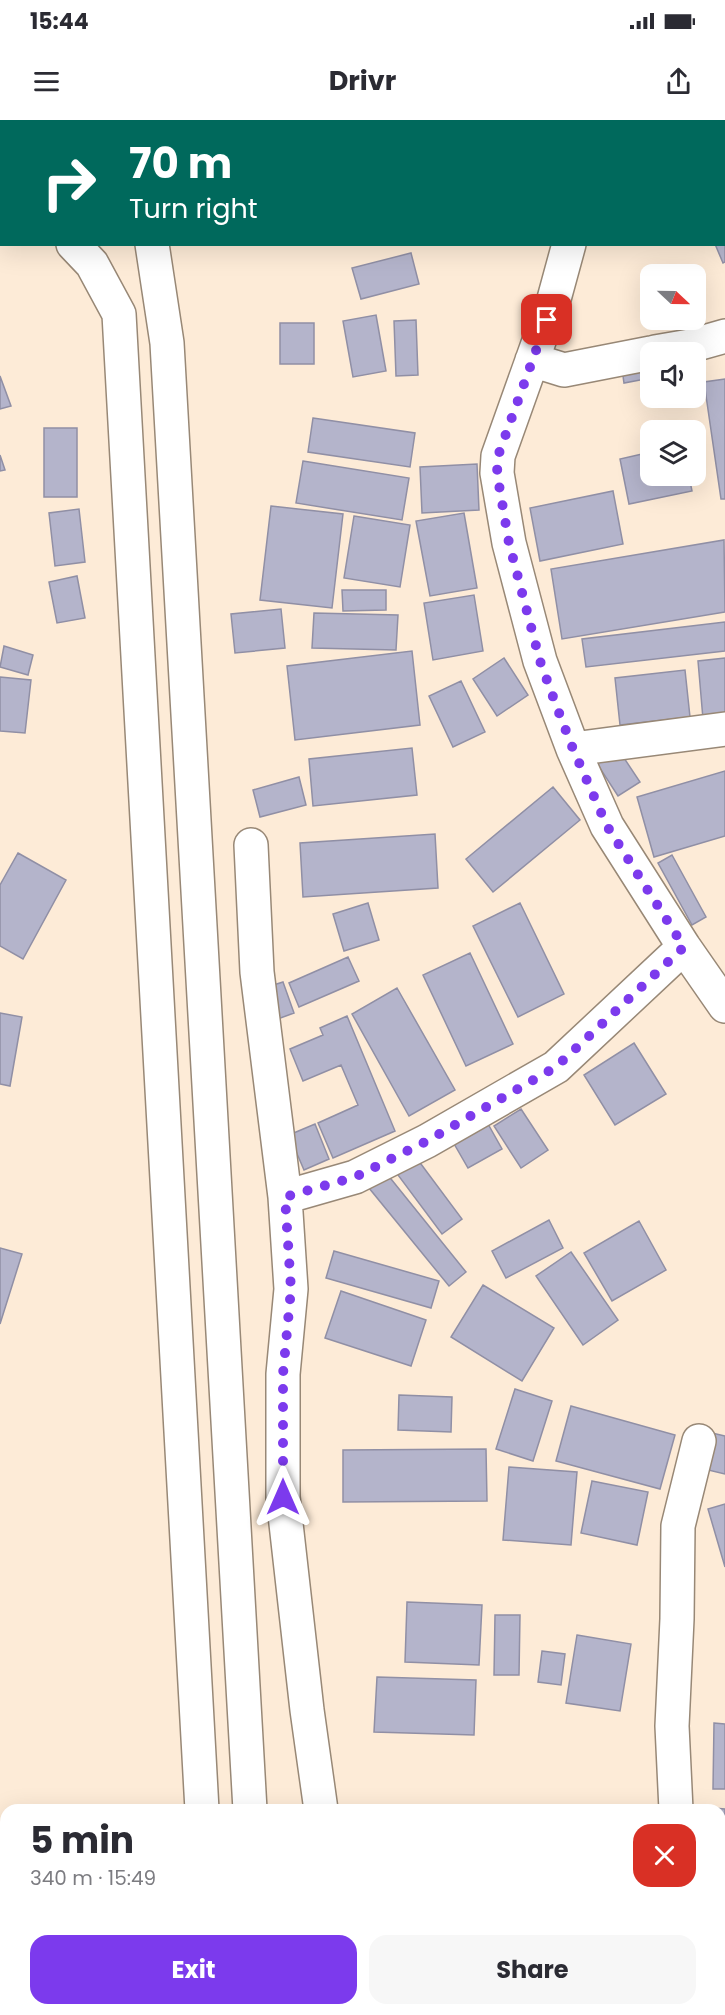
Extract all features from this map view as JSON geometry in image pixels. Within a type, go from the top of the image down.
[{"type":"main road","points":[[75,246],[92,264],[119,314],[202,1804]]},
{"type":"main road","points":[[152,246],[168,343],[250,1804]]},
{"type":"main road","points":[[568,246],[554,299],[498,456],[497,473],[509,543],[540,661],[573,749],[607,826],[684,947],[705,974],[725,1006]]},
{"type":"main road","points":[[700,342],[725,336]]},
{"type":"main road","points":[[532,360],[564,370],[640,355]]},
{"type":"main road","points":[[573,749],[725,729]]},
{"type":"main road","points":[[251,845],[257,972],[285,1197],[291,1289],[283,1374],[283,1497],[320,1804]]},
{"type":"main road","points":[[285,1197],[355,1177],[427,1141],[556,1067],[684,947]]},
{"type":"main road","points":[[638,990],[705,974]]},
{"type":"main road","points":[[676,1804],[672,1726],[678,1526],[699,1441]]},
{"type":"building","points":[[716,246],[725,246],[725,262],[723,263]]},
{"type":"building","points":[[411,253],[419,284],[361,299],[352,268]]},
{"type":"building","points":[[376,315],[386,371],[353,377],[343,321]]},
{"type":"building","points":[[416,320],[418,375],[396,376],[394,321]]},
{"type":"building","points":[[280,323],[314,323],[314,364],[280,364]]},
{"type":"building","points":[[640,359],[640,380],[624,383],[621,362]]},
{"type":"building","points":[[0,376],[11,406],[0,409]]},
{"type":"building","points":[[725,379],[725,499],[721,499],[706,382]]},
{"type":"building","points":[[313,418],[415,433],[410,467],[308,452]]},
{"type":"building","points":[[44,428],[77,428],[77,497],[44,497]]},
{"type":"building","points":[[640,454],[640,486],[691,486],[692,491],[629,504],[620,459]]},
{"type":"building","points":[[0,455],[5,470],[0,471]]},
{"type":"building","points":[[303,461],[409,478],[402,520],[296,503]]},
{"type":"building","points":[[477,464],[479,510],[422,513],[420,467]]},
{"type":"building","points":[[613,491],[623,544],[540,561],[530,508]]},
{"type":"building","points":[[271,506],[343,514],[332,608],[260,600]]},
{"type":"building","points":[[79,509],[85,562],[55,566],[49,513]]},
{"type":"building","points":[[464,513],[477,588],[430,596],[416,521]]},
{"type":"building","points":[[354,516],[410,525],[400,587],[344,578]]},
{"type":"building","points":[[724,540],[725,612],[562,639],[551,569]]},
{"type":"building","points":[[77,576],[85,618],[57,623],[49,582]]},
{"type":"building","points":[[342,590],[386,590],[386,610],[343,611]]},
{"type":"building","points":[[474,595],[483,651],[433,660],[424,603]]},
{"type":"building","points":[[281,609],[285,648],[235,653],[231,614]]},
{"type":"building","points":[[314,613],[398,615],[396,650],[312,648]]},
{"type":"building","points":[[725,622],[725,651],[586,667],[582,639]]},
{"type":"building","points":[[4,646],[33,655],[28,675],[0,667]]},
{"type":"building","points":[[412,651],[420,725],[295,740],[287,666]]},
{"type":"building","points":[[504,658],[528,695],[497,716],[473,679]]},
{"type":"building","points":[[725,658],[725,717],[703,719],[698,661]]},
{"type":"building","points":[[685,670],[690,717],[620,725],[615,678]]},
{"type":"building","points":[[0,677],[31,680],[25,733],[0,731]]},
{"type":"building","points":[[461,681],[485,732],[453,747],[429,696]]},
{"type":"building","points":[[412,748],[417,795],[313,806],[309,759]]},
{"type":"building","points":[[618,749],[640,782],[618,796],[596,762]]},
{"type":"building","points":[[725,771],[725,836],[654,857],[637,797]]},
{"type":"building","points":[[299,777],[306,805],[260,817],[253,790]]},
{"type":"building","points":[[553,787],[580,820],[493,892],[466,859]]},
{"type":"building","points":[[435,834],[438,888],[303,897],[300,843]]},
{"type":"building","points":[[18,853],[66,880],[23,959],[0,946],[0,885]]},
{"type":"building","points":[[672,855],[706,917],[692,925],[658,863]]},
{"type":"building","points":[[368,903],[379,940],[344,951],[333,914]]},
{"type":"building","points":[[520,903],[564,994],[518,1017],[473,926]]},
{"type":"building","points":[[470,953],[513,1044],[466,1066],[423,975]]},
{"type":"building","points":[[348,957],[359,981],[299,1007],[289,983]]},
{"type":"building","points":[[283,982],[294,1013],[275,1020],[264,988]]},
{"type":"building","points":[[397,988],[455,1090],[409,1116],[352,1014]]},
{"type":"building","points":[[0,1013],[22,1017],[10,1086],[0,1084]]},
{"type":"building","points":[[347,1016],[395,1131],[333,1158],[318,1123],[358,1105],[341,1065],[303,1081],[290,1049],[323,1035],[320,1028]]},
{"type":"building","points":[[634,1043],[666,1094],[615,1125],[584,1075]]},
{"type":"building","points":[[521,1109],[548,1150],[521,1168],[494,1126]]},
{"type":"building","points":[[483,1115],[502,1149],[468,1168],[449,1135]]},
{"type":"building","points":[[315,1124],[329,1159],[304,1170],[289,1135]]},
{"type":"building","points":[[415,1156],[462,1219],[442,1234],[395,1171]]},
{"type":"building","points":[[387,1174],[466,1272],[449,1286],[369,1188]]},
{"type":"building","points":[[549,1220],[563,1248],[506,1278],[492,1251]]},
{"type":"building","points":[[639,1221],[666,1270],[612,1301],[584,1253]]},
{"type":"building","points":[[0,1248],[22,1254],[0,1324]]},
{"type":"building","points":[[334,1251],[439,1281],[431,1308],[326,1278]]},
{"type":"building","points":[[571,1252],[618,1320],[583,1345],[536,1276]]},
{"type":"building","points":[[483,1285],[554,1328],[522,1381],[451,1337]]},
{"type":"building","points":[[341,1291],[426,1320],[411,1366],[325,1338]]},
{"type":"building","points":[[515,1389],[552,1401],[533,1461],[496,1449]]},
{"type":"building","points":[[399,1395],[452,1397],[451,1432],[398,1430]]},
{"type":"building","points":[[571,1406],[675,1435],[660,1489],[556,1461]]},
{"type":"building","points":[[712,1433],[725,1436],[725,1474],[704,1469]]},
{"type":"building","points":[[486,1449],[487,1501],[343,1502],[343,1450]]},
{"type":"building","points":[[509,1467],[577,1472],[571,1545],[503,1540]]},
{"type":"building","points":[[592,1481],[648,1492],[637,1545],[581,1533]]},
{"type":"building","points":[[725,1504],[725,1567],[708,1509]]},
{"type":"building","points":[[407,1602],[482,1605],[479,1665],[405,1662]]},
{"type":"building","points":[[495,1615],[520,1615],[519,1675],[494,1675]]},
{"type":"building","points":[[577,1635],[631,1644],[620,1711],[566,1703]]},
{"type":"building","points":[[542,1651],[565,1654],[561,1685],[538,1682]]},
{"type":"building","points":[[377,1677],[476,1680],[474,1735],[374,1732]]},
{"type":"building","points":[[714,1723],[725,1724],[725,1789],[713,1789]]},
{"type":"route","points":[[283,1497],[283,1374],[291,1289],[285,1197],[355,1177],[427,1141],[556,1067],[684,947],[607,826],[573,749],[540,661],[509,543],[497,473],[498,456],[547,320]]}]
